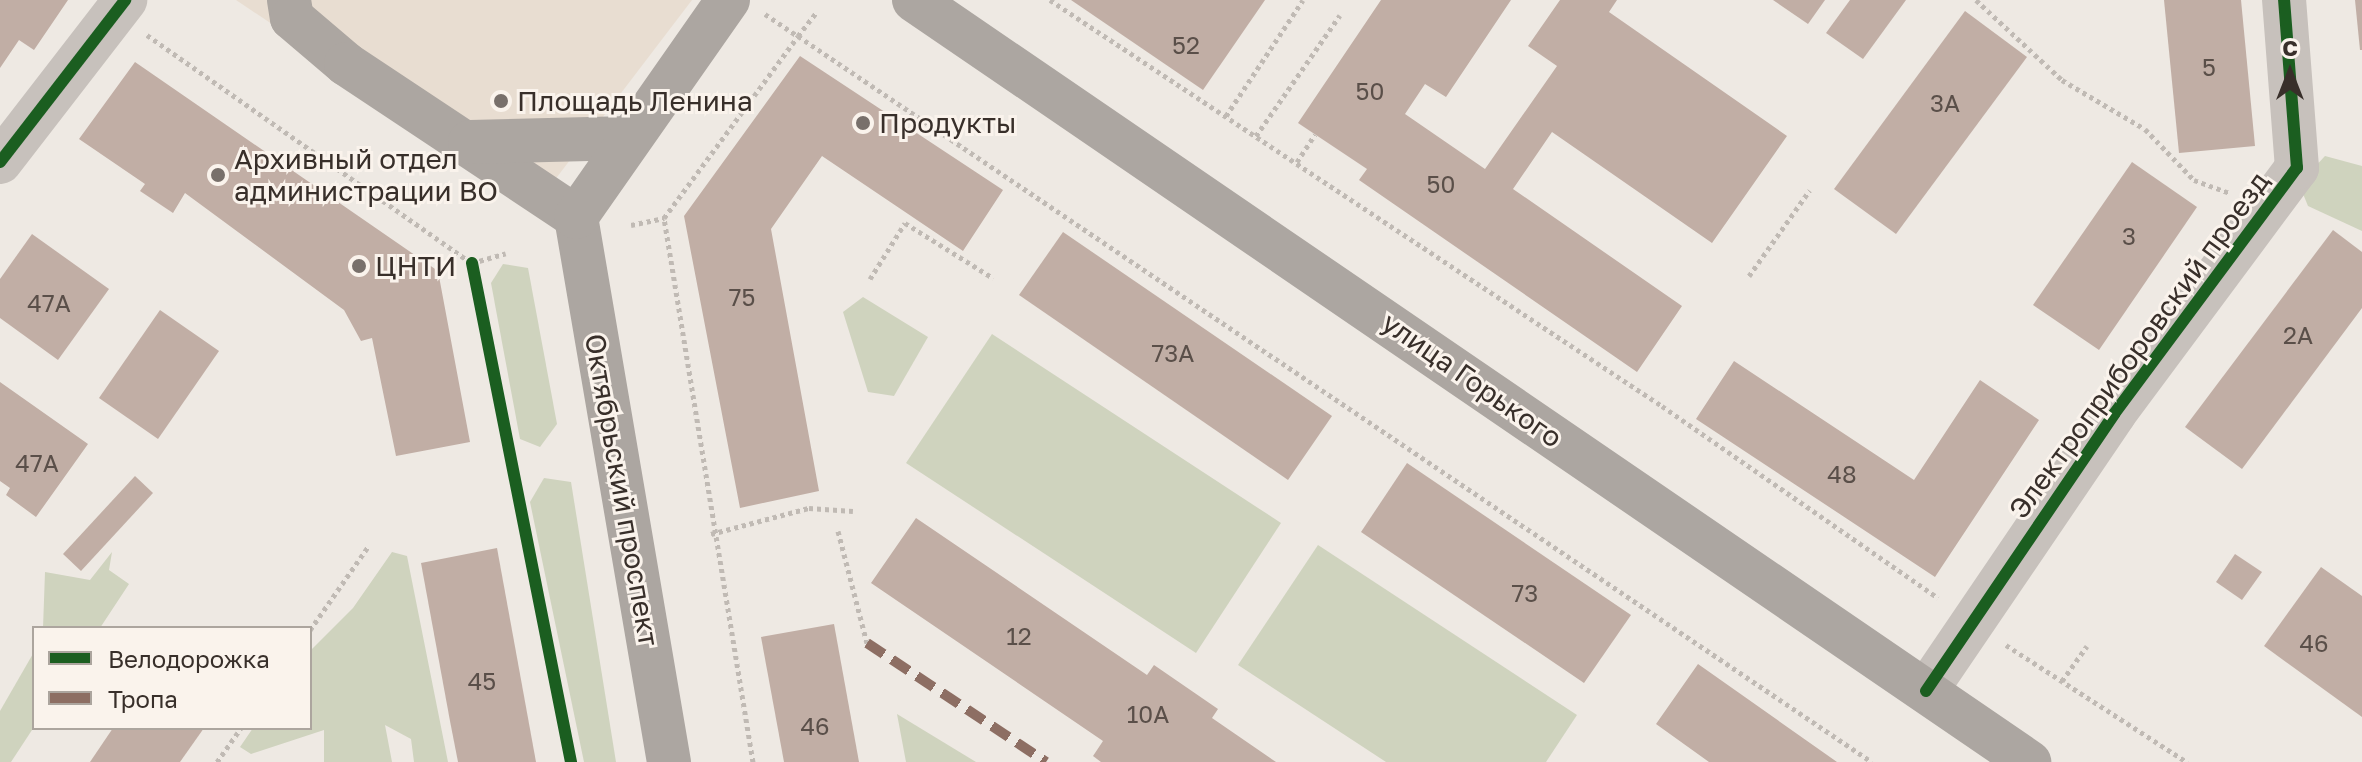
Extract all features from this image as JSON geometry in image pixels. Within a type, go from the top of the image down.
[{"type":"main road","name":"улица Горького","points":[[914,0],[2029,762]]},
{"type":"main road","points":[[281,6],[346,64],[470,142],[576,217],[630,138],[744,6]]},
{"type":"main road","points":[[470,142],[630,138]]},
{"type":"main road","name":"Октябрьский проспект","points":[[576,217],[669,762]]},
{"type":"street","name":"Электроприборовский проезд","points":[[1926,691],[2114,414],[2297,168],[2284,0]]},
{"type":"street","points":[[0,162],[120,6]]},
{"type":"path","points":[[1050,0],[1662,406],[1971,622],[2187,762]]},
{"type":"path","points":[[1226,116],[1303,0]]},
{"type":"path","points":[[1976,0],[2062,80],[2145,129],[2194,180],[2269,206]]},
{"type":"path","points":[[120,6],[472,263],[506,253]]},
{"type":"path","points":[[744,6],[798,36],[1872,762]]},
{"type":"path","points":[[631,225],[664,218],[817,12]]},
{"type":"path","points":[[1256,136],[1340,15]]},
{"type":"path","points":[[1297,162],[1315,134]]},
{"type":"path","points":[[1749,276],[1810,190]]},
{"type":"path","points":[[664,218],[711,534],[753,762]]},
{"type":"path","points":[[870,279],[905,223],[993,278]]},
{"type":"path","points":[[711,534],[809,508],[853,511]]},
{"type":"path","points":[[838,531],[867,643]]},
{"type":"path","points":[[312,627],[368,547]]},
{"type":"path","points":[[2062,682],[2087,646]]},
{"type":"path","points":[[217,762],[240,730]]},
{"type":"green space","points":[[2325,156],[2362,166],[2362,231],[2308,206],[2299,184]]},
{"type":"green space","points":[[503,264],[528,268],[557,424],[540,447],[520,439],[491,283]]},
{"type":"green space","points":[[863,297],[928,337],[894,396],[868,392],[843,312]]},
{"type":"green space","points":[[992,334],[1281,523],[1196,653],[906,463]]},
{"type":"green space","points":[[544,478],[571,482],[616,762],[584,762],[530,502]]},
{"type":"green space","points":[[1318,545],[1577,715],[1546,762],[1386,762],[1238,665]]},
{"type":"green space","points":[[112,552],[109,570],[129,584],[101,626],[43,626],[45,572],[90,580]]},
{"type":"green space","points":[[392,552],[407,556],[448,762],[414,762],[411,739],[385,725],[392,762],[324,762],[324,730],[251,754],[240,747],[252,730],[312,730],[312,649],[353,608]]},
{"type":"green space","points":[[32,655],[32,730],[11,762],[0,762],[0,711]]},
{"type":"green space","points":[[897,714],[976,762],[906,762]]},
{"type":"shaded area","name":"Площадь Ленина","points":[[236,0],[692,0],[538,202]]},
{"type":"building","points":[[0,0],[68,0],[34,50],[19,40],[0,68]]},
{"type":"building","points":[[1071,0],[1265,0],[1203,90]]},
{"type":"building","points":[[1381,0],[1511,0],[1446,97],[1425,84],[1405,114],[1485,169],[1557,66],[1528,46],[1560,0],[1617,0],[1609,12],[1787,136],[1712,243],[1552,132],[1513,189],[1682,306],[1637,372],[1359,180],[1367,169],[1298,123]]},
{"type":"building","points":[[1773,0],[1825,0],[1808,24]]},
{"type":"building","points":[[1850,0],[1906,0],[1863,59],[1826,33]]},
{"type":"building","points":[[2164,0],[2241,0],[2255,146],[2179,153]]},
{"type":"building","points":[[2355,0],[2362,0],[2362,50],[2360,50]]},
{"type":"building","points":[[1965,11],[2027,57],[1896,234],[1834,189]]},
{"type":"building","points":[[800,56],[1003,190],[963,251],[822,156],[771,229],[819,491],[740,508],[684,216]]},
{"type":"building","name":"ЦНТИ","points":[[135,62],[438,271],[470,442],[396,456],[372,338],[361,341],[344,310],[185,193],[173,213],[140,191],[145,184],[79,139]]},
{"type":"building","points":[[2132,162],[2197,207],[2099,350],[2033,305]]},
{"type":"building","points":[[2333,230],[2362,252],[2362,308],[2242,469],[2185,427]]},
{"type":"building","points":[[1063,232],[1332,416],[1288,480],[1019,295]]},
{"type":"building","points":[[32,234],[109,289],[58,360],[0,318],[0,279]]},
{"type":"building","points":[[160,310],[219,351],[158,439],[99,398]]},
{"type":"building","points":[[1734,361],[1914,480],[1980,380],[2039,420],[1935,577],[1696,419]]},
{"type":"building","points":[[0,382],[88,444],[36,517],[6,495],[10,488],[0,481]]},
{"type":"building","points":[[1407,463],[1631,615],[1584,683],[1361,532]]},
{"type":"building","points":[[135,476],[153,493],[81,571],[63,554]]},
{"type":"building","points":[[916,518],[1147,675],[1154,665],[1218,709],[1212,718],[1276,762],[1101,762],[1093,756],[1103,741],[871,583]]},
{"type":"building","points":[[497,548],[536,762],[458,762],[421,563]]},
{"type":"building","points":[[2235,554],[2262,572],[2242,600],[2216,582]]},
{"type":"building","points":[[2321,567],[2362,596],[2362,717],[2264,646]]},
{"type":"building","points":[[834,624],[859,762],[784,762],[761,637]]},
{"type":"building","points":[[1698,664],[1837,762],[1709,762],[1656,724]]},
{"type":"building","points":[[112,730],[203,730],[180,762],[90,762]]},
{"type":"marked path","points":[[867,643],[1046,762]]},
{"type":"cycle path","points":[[0,162],[125,0]]},
{"type":"cycle path","points":[[1926,691],[2114,414],[2297,168],[2284,0]]},
{"type":"cycle path","points":[[472,263],[571,762]]},
{"type":"place","name":"Площадь Ленина","points":[[501,101]]},
{"type":"place","name":"Продукты","points":[[863,123]]},
{"type":"place","name":"Архивный отдел администрации ВО","points":[[218,175]]},
{"type":"place","name":"ЦНТИ","points":[[359,266]]}]
